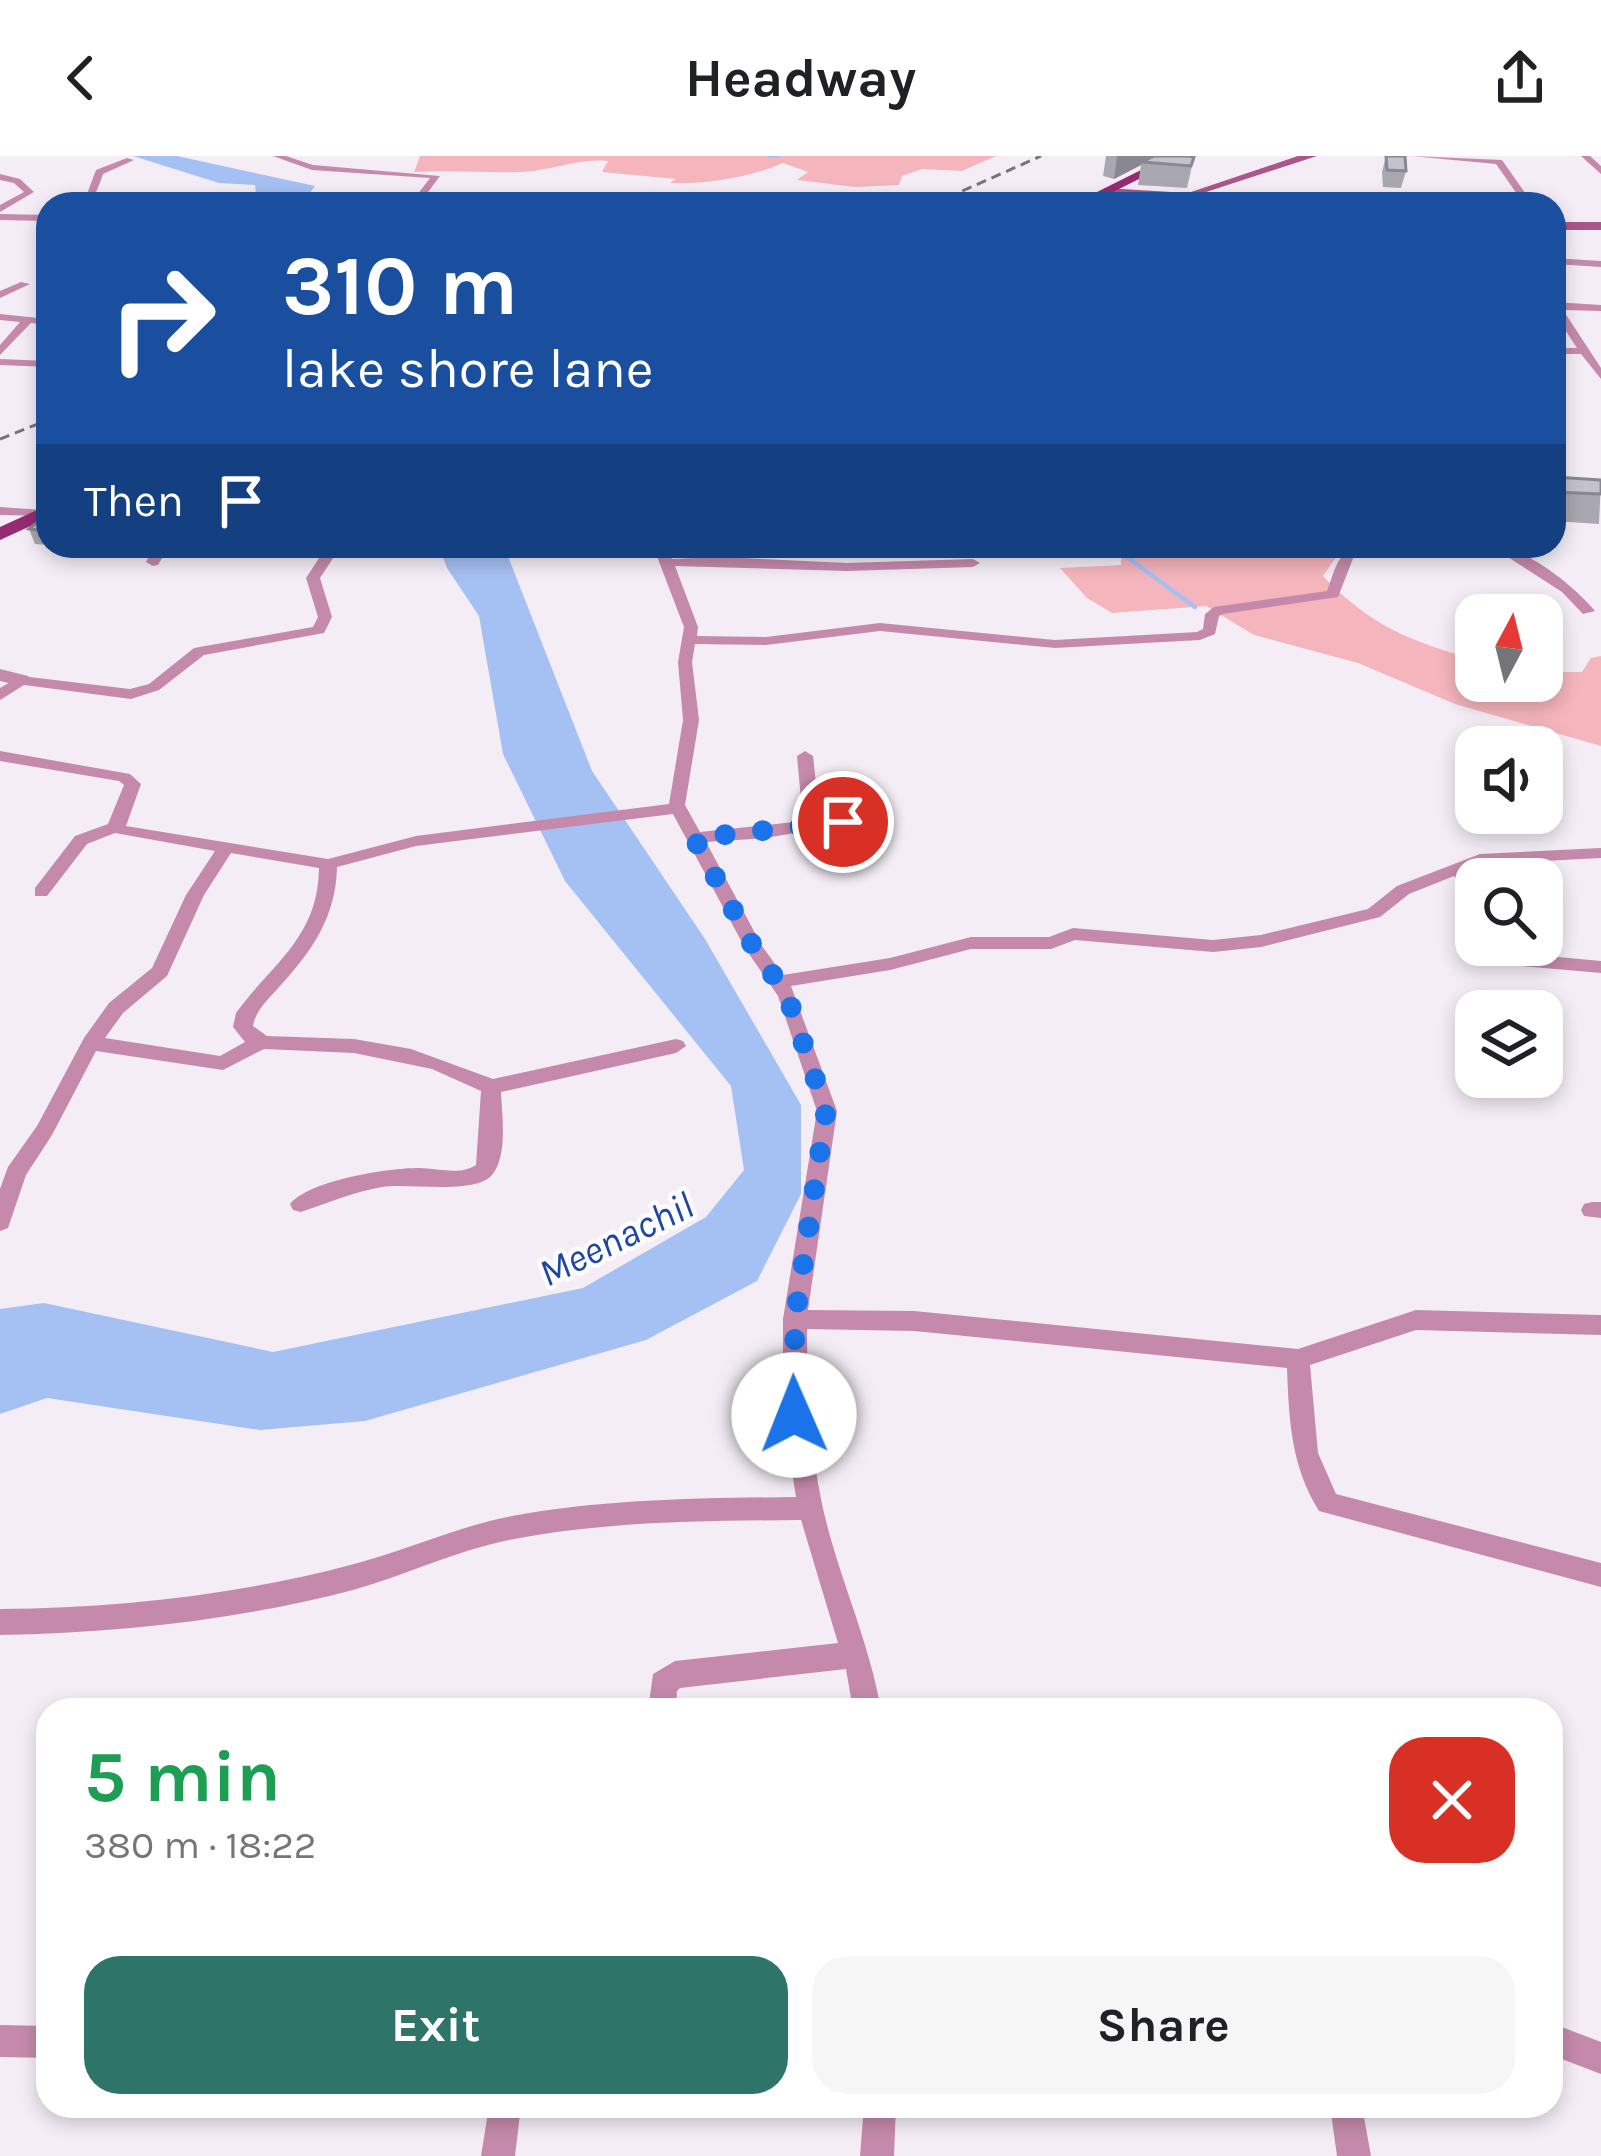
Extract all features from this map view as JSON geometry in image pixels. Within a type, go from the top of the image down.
[{"type":"main road","points":[[1105,192],[1179,156]]},
{"type":"main road","points":[[1192,192],[1311,156]]},
{"type":"main road","points":[[1566,226],[1601,226]]},
{"type":"main road","points":[[0,534],[36,518]]},
{"type":"street","points":[[277,156],[312,167],[436,176],[423,192]]},
{"type":"street","points":[[1415,156],[1499,161],[1520,192]]},
{"type":"street","points":[[1585,156],[1601,171]]},
{"type":"street","points":[[93,192],[99,172],[130,160]]},
{"type":"street","points":[[0,177],[17,181],[30,192],[0,213]]},
{"type":"street","points":[[0,213],[36,217]]},
{"type":"street","points":[[1566,262],[1601,264]]},
{"type":"street","points":[[2,297],[25,284]]},
{"type":"street","points":[[1566,306],[1601,308]]},
{"type":"street","points":[[0,317],[36,321]]},
{"type":"street","points":[[0,352],[28,320]]},
{"type":"street","points":[[1566,322],[1601,376]]},
{"type":"street","points":[[0,362],[36,364]]},
{"type":"street","points":[[0,511],[36,513]]},
{"type":"street","points":[[153,562],[156,558]]},
{"type":"street","points":[[0,694],[10,677],[131,694],[154,687],[199,651],[319,630],[325,617],[313,578],[326,558]]},
{"type":"street","points":[[665,558],[689,616],[691,640],[685,662],[691,720],[678,808],[754,948],[787,995],[826,1111],[795,1319],[794,1415],[810,1508],[864,1698]]},
{"type":"street","points":[[667,563],[712,558]]},
{"type":"street","points":[[725,558],[755,565],[829,567],[973,563]]},
{"type":"street","points":[[691,640],[766,641],[880,627],[1055,644],[1200,636],[1210,631],[1212,614],[1219,610],[1333,594],[1346,558]]},
{"type":"street","points":[[1517,558],[1567,589],[1588,611]]},
{"type":"street","points":[[0,756],[124,777],[133,784],[115,827]]},
{"type":"street","points":[[805,756],[812,826]]},
{"type":"street","points":[[41,892],[81,840],[115,827],[142,836],[328,864],[416,841],[678,808]]},
{"type":"street","points":[[694,838],[812,826],[880,813]]},
{"type":"street","points":[[0,1222],[16,1173],[45,1130],[91,1043],[116,1008],[160,972],[196,895],[225,849]]},
{"type":"street","points":[[1502,858],[1601,853]]},
{"type":"street","points":[[261,1042],[243,1027],[246,1013],[315,937],[325,908],[328,864]]},
{"type":"street","points":[[778,982],[890,964],[971,944],[1051,943],[1073,934],[1213,946],[1261,941],[1374,913],[1403,890],[1455,868]]},
{"type":"street","points":[[1563,963],[1601,967]]},
{"type":"street","points":[[91,1043],[223,1063],[261,1042],[362,1046],[423,1059],[491,1087],[676,1046]]},
{"type":"street","points":[[301,1204],[392,1177],[455,1180],[474,1176],[486,1168],[490,1156],[491,1087]]},
{"type":"street","points":[[795,1319],[914,1321],[1298,1359],[1416,1320],[1601,1325]]},
{"type":"street","points":[[1298,1359],[1303,1447],[1313,1484],[1328,1503],[1601,1575]]},
{"type":"street","points":[[0,1622],[60,1620],[272,1594],[356,1576],[508,1528],[654,1513],[810,1508]]},
{"type":"street","points":[[662,1698],[663,1684],[675,1675],[855,1655]]},
{"type":"street","points":[[0,2041],[36,2042]]},
{"type":"street","points":[[1563,2044],[1601,2058]]},
{"type":"street","points":[[499,2156],[504,2118]]},
{"type":"street","points":[[877,2156],[879,2118]]},
{"type":"street","points":[[1348,2118],[1354,2156]]},
{"type":"shaded area","points":[[420,156],[996,156],[962,171],[922,169],[902,176],[899,185],[855,187],[797,180],[808,172],[783,163],[727,179],[670,183],[676,179],[602,172],[608,161],[521,172],[414,172]]},
{"type":"shaded area","points":[[1121,558],[1336,558],[1323,576],[1358,608],[1393,630],[1455,653],[1455,702],[1563,702],[1563,672],[1582,672],[1591,658],[1601,656],[1601,746],[1563,735],[1563,726],[1531,726],[1455,704],[1358,663],[1254,635],[1206,606],[1112,613],[1087,598],[1060,568],[1121,565]]},
{"type":"water","points":[[133,156],[177,156],[315,186],[311,192],[256,192],[255,185],[219,183]]},
{"type":"water","points":[[443,558],[509,558],[592,771],[705,939],[801,1105],[801,1194],[757,1281],[646,1340],[365,1421],[260,1430],[47,1398],[0,1414],[0,1309],[44,1303],[273,1352],[583,1288],[706,1217],[744,1170],[731,1086],[565,881],[503,754],[479,616]]},
{"type":"building","points":[[1154,156],[1194,157],[1191,166],[1142,162]]},
{"type":"building","points":[[1386,156],[1405,156],[1406,171],[1387,170]]},
{"type":"building","points":[[1566,478],[1601,480],[1601,494],[1566,493]]},
{"type":"waterway","points":[[768,156],[779,156]]},
{"type":"waterway","points":[[1128,558],[1195,607]]},
{"type":"railway","points":[[960,192],[1041,156]]},
{"type":"railway","points":[[0,439],[36,425]]},
{"type":"route","points":[[794,1415],[795,1319],[826,1111],[787,995],[754,948],[694,838],[843,822]]},
{"type":"water label","name":"Meenachil","points":[[616,1239]]}]
